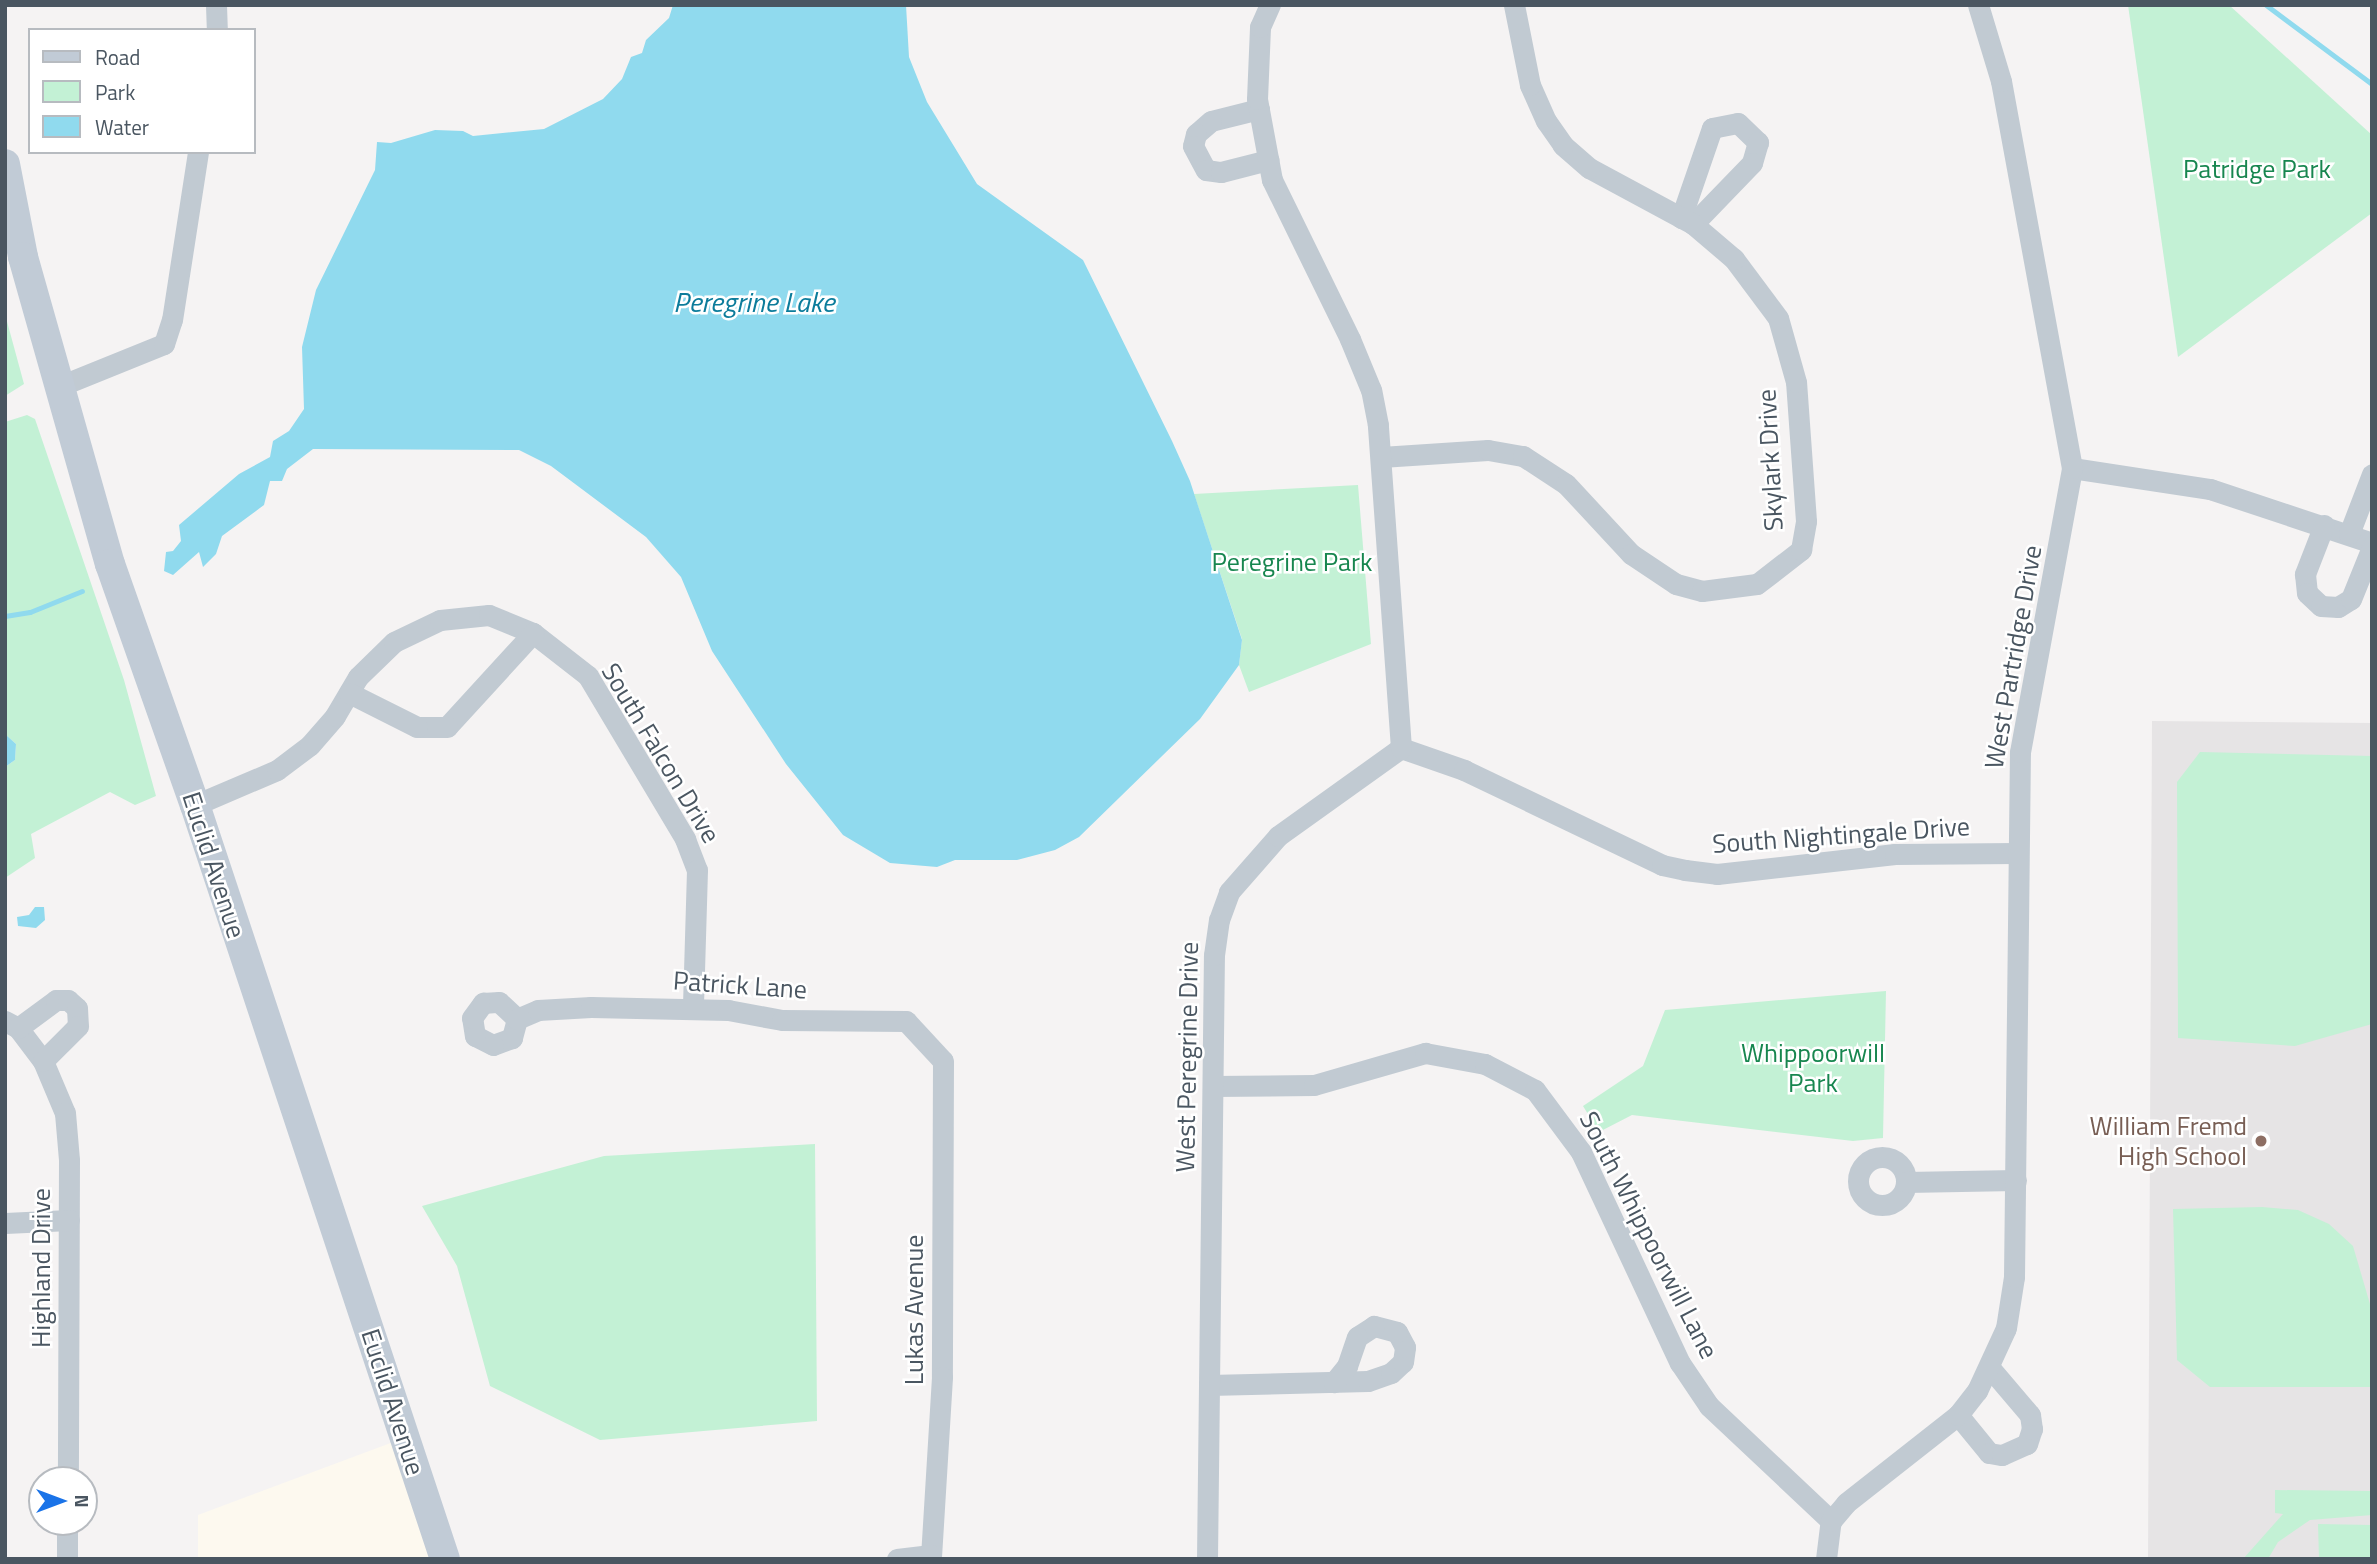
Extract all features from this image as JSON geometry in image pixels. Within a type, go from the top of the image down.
[{"type":"main road","name":"Euclid Avenue","points":[[5,164],[23,257],[110,564],[195,805],[445,1559]]},
{"type":"street","points":[[216,5],[217,28]]},
{"type":"street","points":[[1270,5],[1260,27],[1259,109],[1272,180],[1371,390],[1381,457],[1401,748]]},
{"type":"street","name":"Skylark Drive","points":[[1381,457],[1488,450],[1523,456],[1566,484],[1631,554],[1676,584],[1702,592],[1757,584],[1781,570],[1801,550],[1806,521],[1793,370],[1778,318],[1760,290],[1734,259],[1687,221],[1589,168],[1563,145],[1546,121],[1530,85],[1514,5]]},
{"type":"street","name":"West Partridge Drive","points":[[1830,1521],[1846,1503],[1958,1415],[1990,1368],[2011,1305],[2016,1180],[2017,853],[2024,729],[2072,468],[2000,81],[1979,5]]},
{"type":"street","points":[[1259,109],[1211,121],[1196,134],[1193,146],[1206,170],[1221,172],[1268,160]]},
{"type":"street","points":[[60,386],[164,344],[172,320],[198,154]]},
{"type":"street","points":[[2072,468],[2210,489],[2324,525],[2372,545],[2351,599],[2339,607],[2321,607],[2307,593],[2305,574],[2324,525]]},
{"type":"street","points":[[2349,534],[2372,474]]},
{"type":"street","name":"South Falcon Drive","points":[[195,805],[277,770],[310,745],[349,693],[394,642],[440,620],[489,615],[533,633],[588,676],[685,839],[697,870],[694,1008]]},
{"type":"street","points":[[349,693],[417,727],[447,727],[533,633]]},
{"type":"street","name":"South Nightingale Drive","points":[[1401,748],[1464,770],[1662,866],[1685,870],[1717,874],[1895,855],[2017,853]]},
{"type":"street","name":"West Peregrine Drive","points":[[1207,1559],[1214,955],[1219,920],[1229,892],[1278,836],[1401,748]]},
{"type":"street","name":"Highland Drive","points":[[43,1061],[78,1026],[77,1009],[68,1000],[56,1000],[12,1024],[43,1061],[65,1113],[69,1220],[68,1466]]},
{"type":"street","name":"Patrick Lane","points":[[517,1019],[538,1010],[694,1008],[782,1020],[906,1021],[943,1061]]},
{"type":"street","name":"South Whippoorwill Lane","points":[[1213,1086],[1314,1085],[1425,1053],[1485,1064],[1535,1090],[1581,1152],[1680,1363],[1709,1406],[1830,1521]]},
{"type":"street","name":"Lukas Avenue","points":[[931,1557],[942,1377],[943,1061]]},
{"type":"street","points":[[1906,1182],[2016,1180]]},
{"type":"street","points":[[5,1223],[69,1220]]},
{"type":"street","points":[[1958,1415],[1989,1452],[2002,1455],[2027,1444],[2032,1429],[2030,1415],[1990,1368]]},
{"type":"street","points":[[1209,1385],[1334,1381]]},
{"type":"street","points":[[1826,1559],[1830,1521]]},
{"type":"street","points":[[67,1559],[68,1536]]},
{"type":"street","points":[[897,1559],[931,1557]]},
{"type":"shaded area","name":"William Fremd High School","points":[[2152,721],[2372,723],[2372,1559],[2148,1559]]},
{"type":"shaded area","points":[[404,1438],[445,1559],[198,1559],[198,1515]]},
{"type":"green space","name":"Patridge Park","points":[[2128,5],[2229,5],[2372,135],[2372,213],[2178,357]]},
{"type":"green space","points":[[5,314],[24,384],[5,396]]},
{"type":"green space","points":[[27,415],[35,419],[124,680],[156,796],[135,805],[110,792],[31,834],[35,858],[5,878],[5,767],[15,760],[16,744],[5,734],[5,422]]},
{"type":"green space","name":"Peregrine Park","points":[[1358,485],[1371,644],[1249,692],[1239,665],[1242,639],[1194,494]]},
{"type":"green space","points":[[2200,752],[2372,756],[2372,1024],[2295,1046],[2178,1038],[2177,782]]},
{"type":"green space","name":"Whippoorwill Park","points":[[1886,991],[1883,1138],[1853,1141],[1632,1115],[1599,1132],[1583,1106],[1643,1066],[1665,1010]]},
{"type":"green space","points":[[815,1144],[817,1421],[600,1440],[490,1386],[457,1266],[422,1206],[604,1156]]},
{"type":"green space","points":[[2262,1207],[2298,1210],[2329,1224],[2353,1246],[2372,1311],[2372,1387],[2210,1387],[2177,1360],[2173,1209]]},
{"type":"green space","points":[[2275,1490],[2372,1491],[2372,1515],[2310,1520],[2278,1542],[2268,1559],[2243,1559],[2283,1514],[2275,1513]]},
{"type":"green space","points":[[2318,1524],[2372,1525],[2372,1559],[2319,1559]]},
{"type":"water","name":"Peregrine Lake","points":[[673,5],[906,5],[909,57],[927,102],[977,184],[1083,260],[1172,441],[1190,481],[1242,640],[1239,665],[1200,719],[1079,837],[1055,850],[1017,860],[955,860],[937,867],[890,863],[843,835],[786,764],[712,651],[681,577],[646,537],[551,466],[519,450],[313,449],[287,469],[282,481],[270,481],[264,505],[222,536],[216,554],[203,567],[199,552],[173,575],[164,571],[166,552],[173,551],[181,541],[179,525],[239,474],[270,457],[273,441],[289,431],[304,409],[302,347],[316,290],[375,170],[377,142],[391,143],[435,130],[463,131],[473,136],[544,129],[603,99],[622,79],[631,57],[642,53],[646,40],[669,18]]},
{"type":"water","points":[[5,734],[16,744],[15,760],[5,767]]},
{"type":"water","points":[[35,907],[44,907],[45,920],[36,928],[18,926],[17,917],[29,915]]},
{"type":"waterway","points":[[2266,5],[2372,84]]},
{"type":"waterway","points":[[5,616],[30,612],[82,591]]},
{"type":"place","name":"William Fremd High School","points":[[2261,1141]]}]
